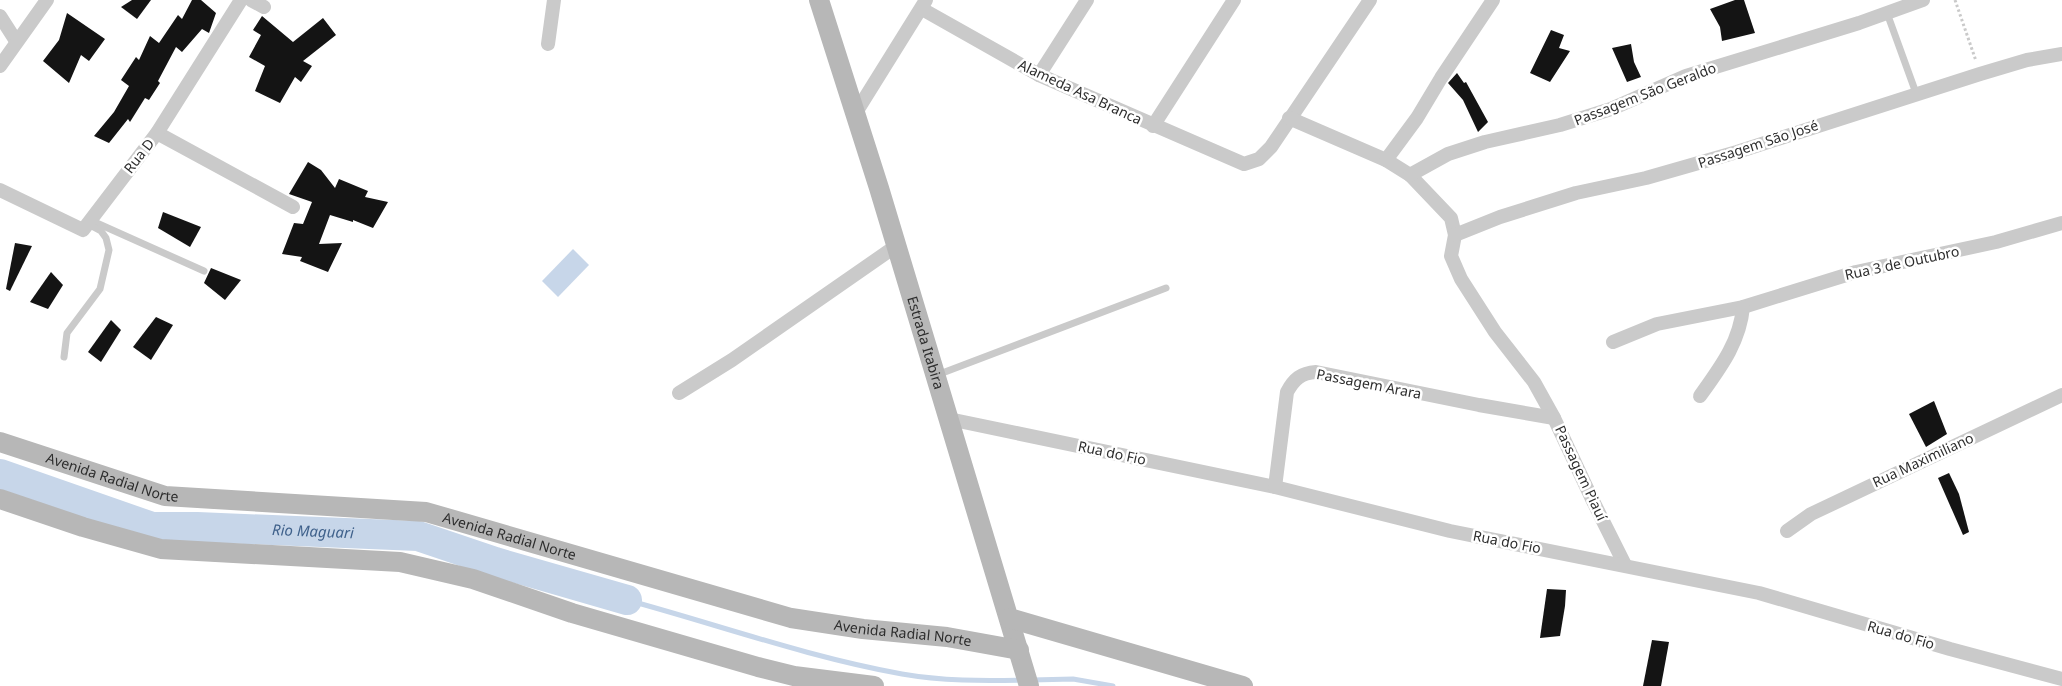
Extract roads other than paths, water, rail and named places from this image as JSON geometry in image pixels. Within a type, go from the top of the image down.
[{"type":"main road","name":"Estrada Itabira","points":[[819,0],[936,375],[1030,686]]},
{"type":"main road","name":"Avenida Radial Norte","points":[[0,442],[165,496],[426,512],[791,618],[863,629],[947,637],[1019,650]]},
{"type":"main road","points":[[0,499],[83,527],[161,549],[400,562],[439,570],[572,613],[758,667],[794,676],[874,686]]},
{"type":"main road","points":[[1009,618],[1243,686]]},
{"type":"street","points":[[0,66],[47,0]]},
{"type":"street","name":"Rua D","points":[[89,222],[157,133],[240,0]]},
{"type":"street","points":[[252,0],[264,7]]},
{"type":"street","points":[[548,44],[554,0]]},
{"type":"street","points":[[1039,75],[1087,0]]},
{"type":"street","points":[[1153,126],[1234,0]]},
{"type":"street","points":[[1370,0],[1289,118],[1386,160],[1410,175],[1452,218],[1455,235]]},
{"type":"street","points":[[1386,160],[1417,118],[1493,0]]},
{"type":"street","name":"Passagem São Geraldo","points":[[1410,175],[1448,154],[1485,142],[1560,125],[1594,114],[1686,76],[1887,13],[1922,0]]},
{"type":"street","points":[[855,114],[924,4]]},
{"type":"street","name":"Alameda Asa Branca","points":[[924,4],[1039,75],[1244,164],[1253,162],[1265,154],[1289,118]]},
{"type":"street","points":[[0,16],[16,41]]},
{"type":"street","name":"Passagem São José","points":[[1455,235],[1500,216],[1576,193],[1646,178],[1728,154],[1916,93],[2027,60],[2062,54]]},
{"type":"street","points":[[157,133],[293,208]]},
{"type":"street","points":[[0,190],[84,230],[89,222]]},
{"type":"street","name":"Rua 3 de Outubro","points":[[1613,342],[1657,324],[1743,307],[1856,272],[1996,242],[2062,223]]},
{"type":"street","name":"Passagem Piauí","points":[[1455,235],[1451,256],[1461,279],[1495,332],[1534,382],[1554,418],[1625,565]]},
{"type":"street","points":[[679,393],[732,360],[896,246]]},
{"type":"street","points":[[1700,396],[1723,363],[1737,338],[1743,307]]},
{"type":"street","name":"Passagem Arara","points":[[1275,487],[1287,392],[1292,383],[1306,373],[1316,372],[1554,418]]},
{"type":"street","name":"Rua Maximiliano","points":[[1787,530],[1811,514],[2062,394]]},
{"type":"street","name":"Rua do Fio","points":[[949,419],[1275,487],[1450,531],[1759,593],[1950,650],[2062,679]]},
{"type":"lane","points":[[1887,13],[1916,93]]},
{"type":"lane","points":[[89,222],[204,271]]},
{"type":"lane","points":[[64,357],[67,334],[100,288],[109,250],[106,238],[89,222]]},
{"type":"lane","points":[[936,375],[1166,288]]},
{"type":"water","points":[[573,249],[589,265],[558,297],[542,281]]},
{"type":"waterway","name":"Rio Maguari","points":[[0,474],[152,527],[197,527],[418,536],[495,562],[627,600]]},
{"type":"waterway","points":[[627,600],[798,650],[867,667],[932,678],[1024,680]]},
{"type":"waterway","points":[[1032,680],[1073,679],[1113,686]]}]
